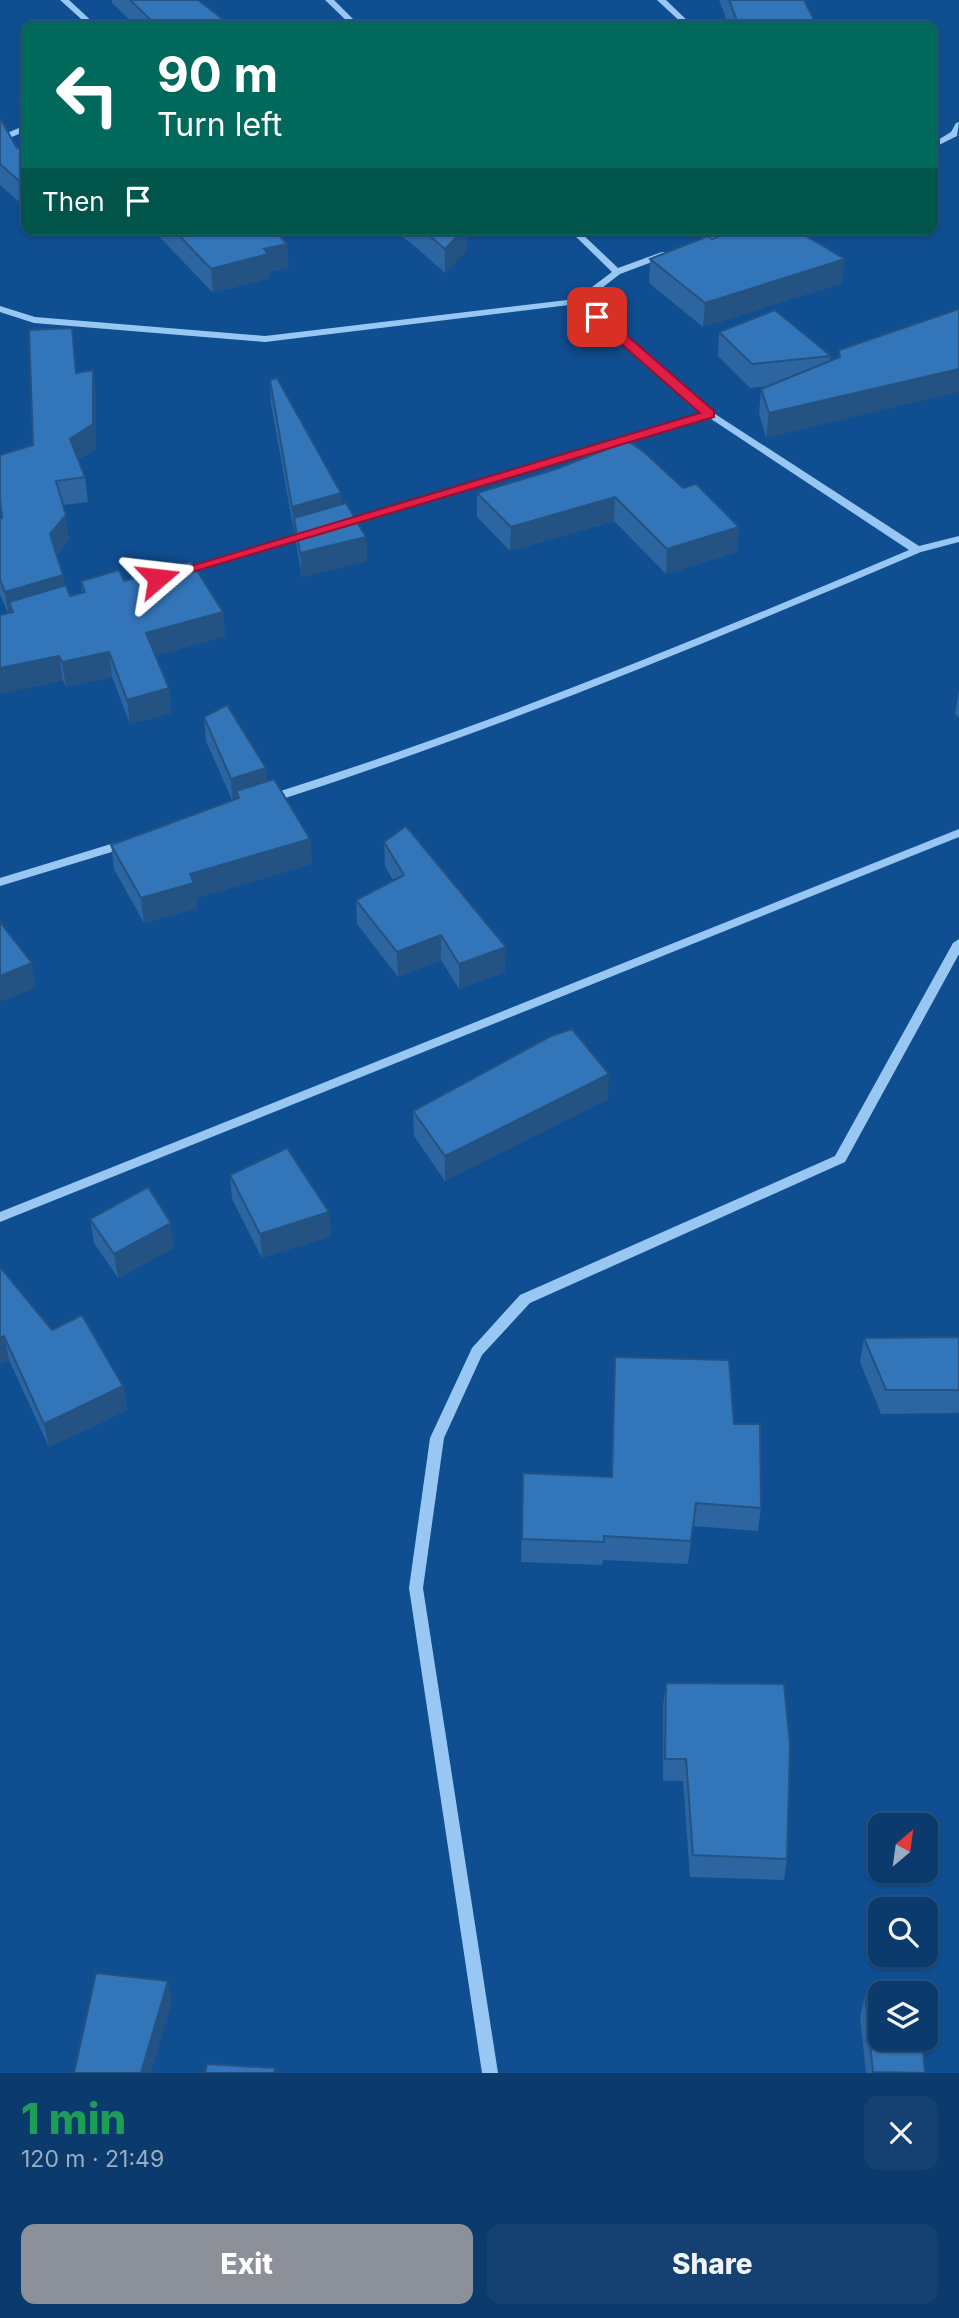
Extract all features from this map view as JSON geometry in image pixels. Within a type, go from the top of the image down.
[{"type":"street","points":[[64,0],[87,21]]},
{"type":"street","points":[[328,0],[351,21]]},
{"type":"street","points":[[661,0],[684,21]]},
{"type":"street","points":[[938,143],[954,134],[959,125]]},
{"type":"street","points":[[0,139],[21,130]]},
{"type":"street","points":[[578,235],[617,272]]},
{"type":"street","points":[[0,309],[34,320],[265,340],[579,301],[617,272],[719,235]]},
{"type":"street","points":[[579,301],[709,414],[917,550]]},
{"type":"street","points":[[335,526],[709,414]]},
{"type":"street","points":[[174,573],[321,530]]},
{"type":"street","points":[[252,805],[345,776],[653,662],[917,550],[959,539]]},
{"type":"street","points":[[0,1217],[959,833]]},
{"type":"street","points":[[0,882],[133,841]]},
{"type":"street","points":[[490,2073],[416,1588],[436,1438],[477,1352],[526,1299],[840,1159],[959,943]]},
{"type":"building","points":[[130,0],[198,0],[224,20],[221,21],[152,21]]},
{"type":"building","points":[[729,0],[804,0],[814,21],[737,21]]},
{"type":"building","points":[[1,120],[17,148],[21,146],[21,183],[0,164]]},
{"type":"building","points":[[179,235],[279,235],[287,244],[264,249],[268,254],[211,269]]},
{"type":"building","points":[[429,235],[458,235],[445,249]]},
{"type":"building","points":[[722,235],[804,235],[845,259],[705,303],[650,259],[708,236],[712,239]]},
{"type":"building","points":[[959,309],[959,369],[769,413],[761,389],[840,357],[839,350]]},
{"type":"building","points":[[775,310],[831,356],[752,364],[719,332]]},
{"type":"building","points":[[72,328],[76,373],[93,370],[93,424],[70,439],[85,477],[56,481],[66,515],[50,534],[63,575],[5,592],[0,580],[0,455],[33,445],[29,330]]},
{"type":"building","points":[[277,378],[341,493],[292,507],[270,380]]},
{"type":"building","points":[[628,441],[683,488],[696,484],[739,527],[667,549],[615,497],[511,527],[477,493],[556,469]]},
{"type":"building","points":[[346,503],[366,537],[300,553],[294,518]]},
{"type":"building","points":[[191,561],[223,612],[146,633],[169,688],[127,700],[109,652],[62,662],[59,656],[0,668],[0,615],[13,612],[9,602],[66,585],[70,596],[85,592],[81,581],[119,570],[124,581]]},
{"type":"building","points":[[227,705],[266,768],[231,779],[204,717]]},
{"type":"building","points":[[274,779],[310,839],[190,874],[194,883],[141,898],[111,845],[239,798],[236,791]]},
{"type":"building","points":[[406,826],[506,947],[459,964],[441,935],[397,952],[356,900],[404,875],[384,842]]},
{"type":"building","points":[[0,922],[32,963],[0,976]]},
{"type":"building","points":[[572,1029],[609,1074],[445,1156],[413,1111],[551,1036]]},
{"type":"building","points":[[287,1148],[329,1212],[260,1234],[230,1175]]},
{"type":"building","points":[[148,1187],[171,1223],[114,1254],[90,1219]]},
{"type":"building","points":[[0,1267],[52,1330],[82,1315],[123,1386],[44,1424],[4,1336],[0,1338]]},
{"type":"building","points":[[959,1337],[959,1390],[886,1390],[864,1338]]},
{"type":"building","points":[[615,1357],[729,1360],[734,1424],[760,1424],[761,1508],[696,1503],[691,1541],[604,1536],[604,1542],[522,1539],[523,1473],[612,1477]]},
{"type":"building","points":[[666,1683],[784,1684],[790,1745],[787,1859],[693,1855],[686,1759],[665,1759]]},
{"type":"building","points":[[96,1973],[168,1981],[141,2073],[74,2073]]},
{"type":"building","points":[[865,1996],[868,1996],[868,2024]]},
{"type":"building","points":[[871,2051],[923,2051],[925,2073],[873,2072]]},
{"type":"building","points":[[207,2064],[275,2068],[274,2073],[205,2073]]},
{"type":"route","points":[[158,578],[709,414],[597,317]]}]
